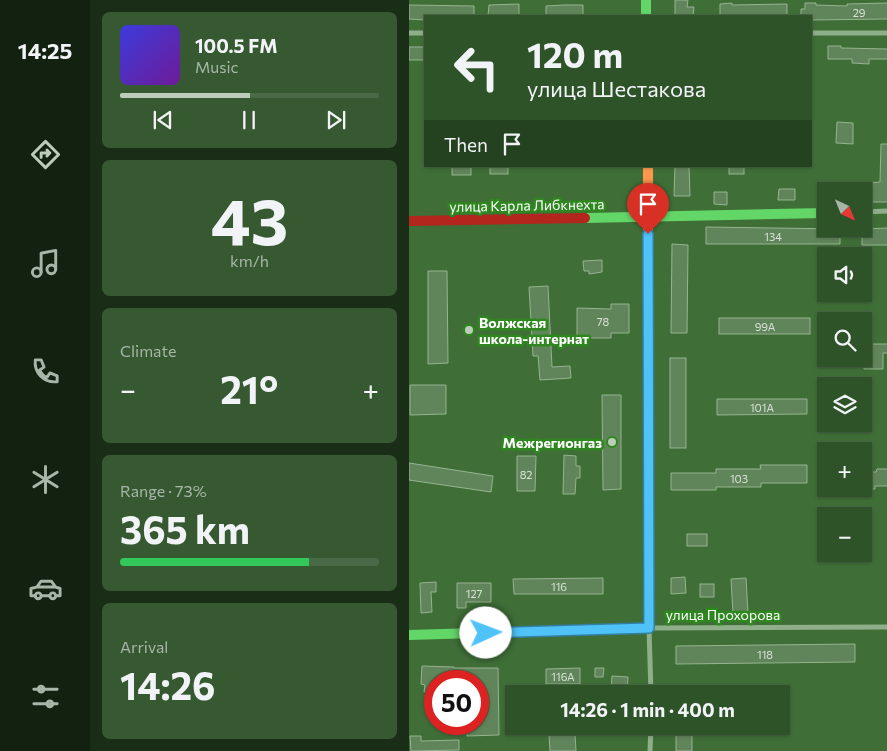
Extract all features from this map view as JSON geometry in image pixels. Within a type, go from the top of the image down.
[{"type":"main road","points":[[646,0],[646,15]]},
{"type":"main road","points":[[648,167],[649,628]]},
{"type":"main road","name":"улица Карла Либкнехта","points":[[409,221],[817,213]]},
{"type":"main road","name":"улица Прохорова","points":[[409,635],[649,628]]},
{"type":"street","points":[[409,33],[424,33]]},
{"type":"street","points":[[812,33],[887,33]]},
{"type":"street","points":[[872,212],[887,211]]},
{"type":"street","name":"улица Прохорова","points":[[649,628],[887,627]]},
{"type":"street","points":[[649,628],[651,685]]},
{"type":"street","points":[[651,735],[651,751]]},
{"type":"building","points":[[675,0],[688,0],[687,7],[694,7],[693,15],[675,15]]},
{"type":"building","points":[[805,3],[847,6],[847,4],[888,3],[888,19],[812,20],[812,15],[801,15],[801,9],[805,9]]},
{"type":"building","points":[[519,4],[519,15],[488,15],[489,5]]},
{"type":"building","points":[[720,4],[787,4],[787,15],[720,15]]},
{"type":"building","points":[[409,5],[474,6],[474,15],[424,15],[424,20],[409,19]]},
{"type":"building","points":[[583,5],[583,15],[546,15],[546,6]]},
{"type":"building","points":[[828,46],[888,49],[888,59],[869,59],[869,64],[852,63],[852,59],[828,59]]},
{"type":"building","points":[[409,47],[424,47],[424,60],[409,60]]},
{"type":"building","points":[[837,122],[853,123],[853,144],[836,143]]},
{"type":"building","points":[[881,144],[888,144],[888,202],[872,202],[872,183],[880,182]]},
{"type":"building","points":[[452,167],[471,167],[471,175],[452,175]]},
{"type":"building","points":[[490,167],[508,167],[508,174],[490,174]]},
{"type":"building","points":[[675,167],[689,167],[690,196],[674,196]]},
{"type":"building","points":[[729,167],[744,167],[744,174],[729,174]]},
{"type":"building","points":[[779,189],[795,189],[795,200],[778,200]]},
{"type":"building","points":[[714,192],[727,192],[727,205],[714,204]]},
{"type":"building","points":[[706,227],[817,229],[817,238],[840,238],[840,244],[706,244]]},
{"type":"building","points":[[888,228],[888,245],[862,245],[862,238],[872,237],[872,229]]},
{"type":"building","points":[[672,244],[688,245],[687,333],[671,333]]},
{"type":"building","points":[[602,260],[602,272],[589,274],[589,271],[584,271],[583,261]]},
{"type":"building","points":[[428,271],[447,271],[448,363],[428,364]]},
{"type":"building","points":[[548,286],[552,367],[570,366],[571,378],[540,380],[538,356],[533,356],[529,287]]},
{"type":"building","points":[[611,304],[629,304],[629,333],[611,333],[611,338],[577,338],[577,308],[611,309]]},
{"type":"building","points":[[719,318],[810,318],[810,334],[719,334]]},
{"type":"building","points":[[872,344],[888,344],[888,353],[883,353],[883,369],[864,369],[864,367],[872,367]]},
{"type":"building","points":[[670,358],[686,358],[686,448],[670,448]]},
{"type":"building","points":[[410,385],[446,385],[446,414],[410,415]]},
{"type":"building","name":"Межрегионгаз","points":[[602,395],[621,395],[621,489],[603,490]]},
{"type":"building","points":[[717,399],[807,399],[807,414],[717,415]]},
{"type":"building","points":[[564,455],[576,456],[576,466],[580,466],[580,478],[576,478],[575,494],[563,494]]},
{"type":"building","points":[[517,456],[536,456],[535,491],[517,491]]},
{"type":"building","points":[[409,463],[493,476],[491,492],[409,480]]},
{"type":"building","points":[[760,465],[807,465],[807,483],[761,483],[761,487],[671,490],[671,473],[716,473],[716,469],[761,469]]},
{"type":"building","points":[[877,469],[888,469],[888,486],[875,486],[875,489],[872,489],[872,472],[876,472]]},
{"type":"building","points":[[687,534],[707,534],[707,546],[687,546]]},
{"type":"building","points":[[685,577],[686,593],[671,594],[671,578]]},
{"type":"building","points":[[603,578],[603,594],[514,594],[513,579]]},
{"type":"building","points":[[746,578],[748,614],[733,614],[731,579]]},
{"type":"building","points":[[436,582],[436,592],[431,592],[432,612],[421,613],[420,583]]},
{"type":"building","points":[[457,583],[491,583],[491,602],[466,602],[466,608],[457,608]]},
{"type":"building","points":[[700,584],[714,584],[714,597],[700,597]]},
{"type":"building","points":[[855,644],[855,662],[676,664],[676,646]]},
{"type":"building","points":[[422,666],[498,668],[499,735],[467,736],[489,735],[489,670],[424,670],[424,685],[421,684]]},
{"type":"building","points":[[580,668],[580,684],[546,684],[546,669]]},
{"type":"building","points":[[595,668],[604,668],[603,677],[595,677]]},
{"type":"building","points":[[612,676],[628,677],[628,685],[612,685]]},
{"type":"building","points":[[549,735],[575,735],[576,751],[550,751]]},
{"type":"building","points":[[676,735],[692,735],[692,751],[676,751]]},
{"type":"building","points":[[410,736],[421,736],[421,741],[459,740],[459,750],[411,751]]},
{"type":"traffic: fast","points":[[646,0],[646,15]]},
{"type":"traffic: fast","points":[[585,218],[817,213]]},
{"type":"traffic: fast","points":[[409,635],[649,628],[648,347]]},
{"type":"traffic: slow","points":[[648,167],[648,347]]},
{"type":"traffic: jam","points":[[409,221],[585,218]]},
{"type":"place","name":"Волжская школа-интернат","points":[[469,330]]},
{"type":"place","name":"Межрегионгаз","points":[[612,442]]},
{"type":"route","points":[[486,633],[649,628],[648,234]]}]
